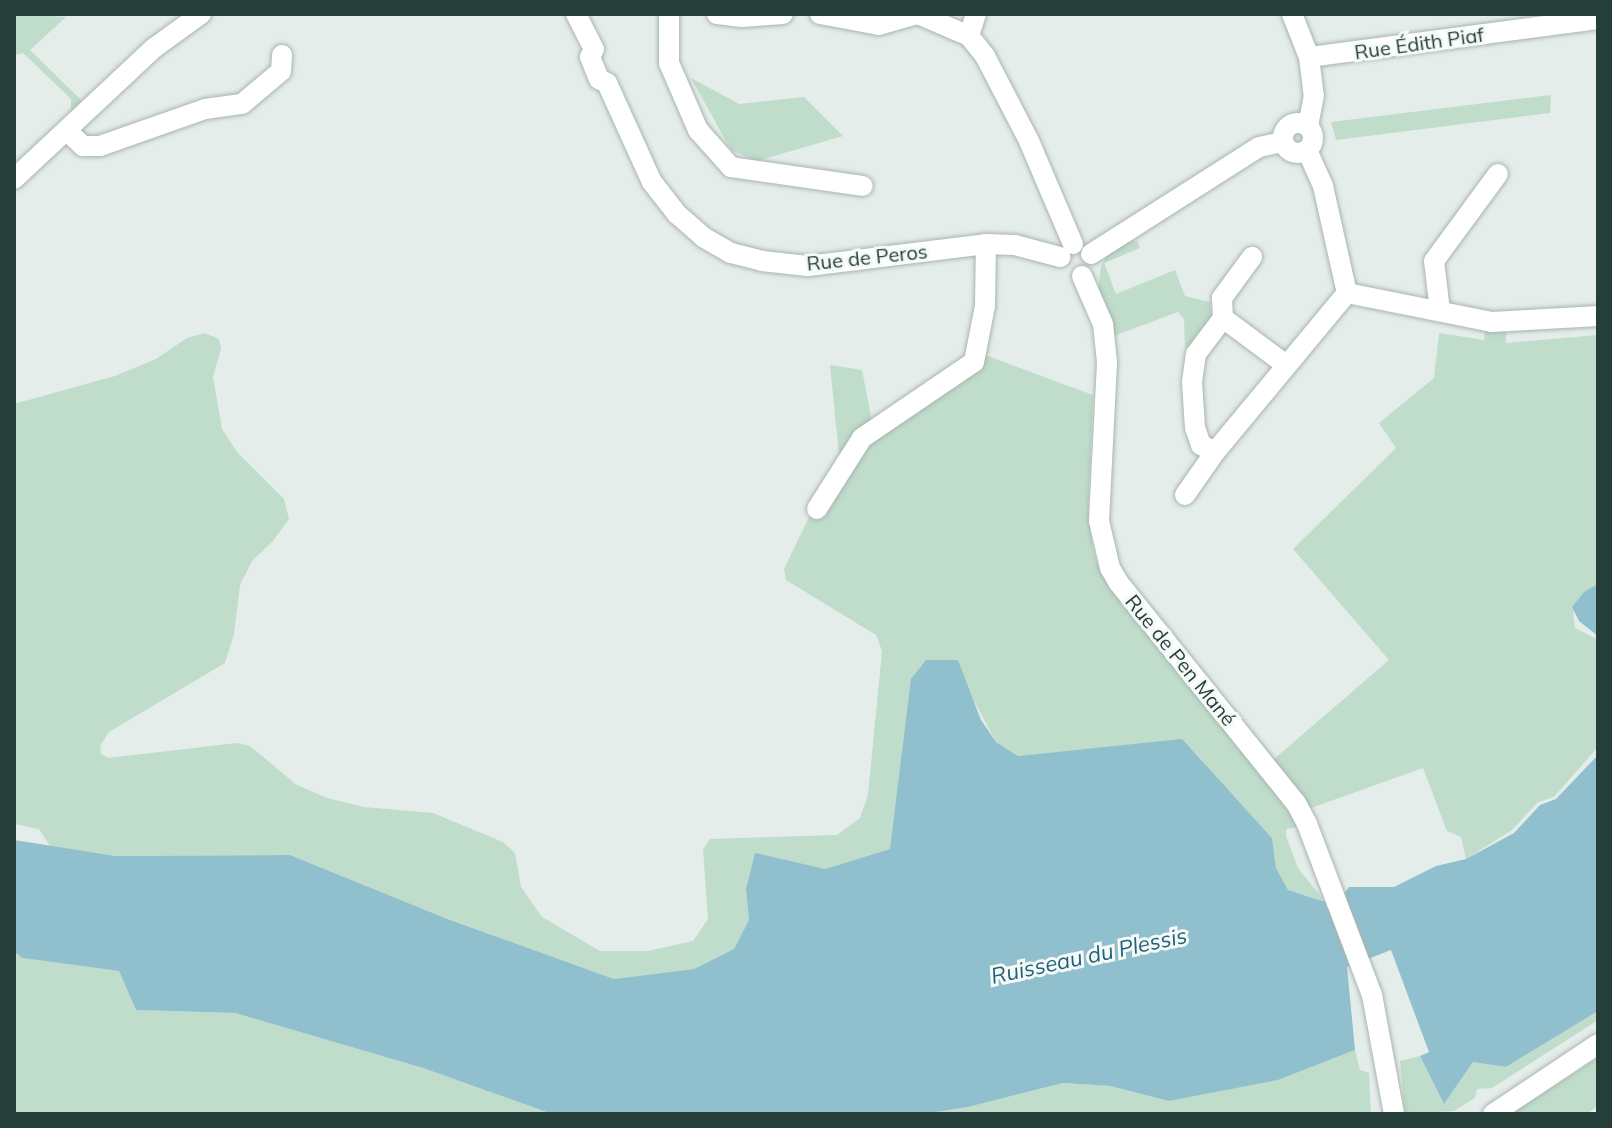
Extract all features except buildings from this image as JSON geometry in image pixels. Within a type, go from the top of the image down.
[{"type":"street","points":[[14,179],[68,132],[154,48],[201,14]]},
{"type":"street","name":"Rue de Peros","points":[[576,14],[594,49],[590,57],[599,79],[607,83],[652,182],[677,214],[703,237],[731,253],[762,261],[808,266],[986,244],[1075,252]]},
{"type":"street","points":[[669,14],[669,63],[698,130],[731,167],[863,186]]},
{"type":"street","points":[[717,14],[742,17],[783,14]]},
{"type":"street","points":[[820,14],[879,25],[917,14],[969,36],[985,56],[1029,141],[1075,252],[1093,263],[1082,276],[1065,272],[1075,252],[1259,147],[1283,142]]},
{"type":"street","points":[[969,36],[976,14]]},
{"type":"street","points":[[1292,14],[1309,57],[1314,95],[1308,126],[1313,138],[1307,150],[1326,197],[1347,293]]},
{"type":"street","name":"Rue Édith Piaf","points":[[1309,57],[1492,23],[1598,19]]},
{"type":"street","points":[[68,132],[83,146],[100,146],[205,109],[242,104],[281,71],[282,55]]},
{"type":"street","points":[[1307,150],[1290,151],[1283,142],[1283,132],[1289,125],[1298,122],[1308,126]]},
{"type":"street","points":[[1440,311],[1434,261],[1498,174]]},
{"type":"street","points":[[817,509],[862,438],[974,362],[985,306],[986,244]]},
{"type":"street","points":[[1215,452],[1201,445],[1195,428],[1192,382],[1196,354],[1223,318],[1222,298],[1252,257]]},
{"type":"street","name":"Rue de Pen Mané","points":[[1082,276],[1103,324],[1107,363],[1099,509],[1110,568],[1118,582],[1296,803],[1333,887],[1372,995],[1394,1114]]},
{"type":"street","points":[[1347,293],[1492,322],[1598,316]]},
{"type":"street","points":[[1185,495],[1285,364],[1347,293]]},
{"type":"street","points":[[1223,318],[1285,364]]},
{"type":"street","name":"Rue de Pen Mané","points":[[1376,1019],[1381,1114]]},
{"type":"street","points":[[1493,1114],[1598,1044]]},
{"type":"green space","points":[[14,14],[66,17],[30,50],[82,101],[71,112],[71,99],[23,53],[14,55]]},
{"type":"green space","points":[[691,78],[739,104],[804,97],[843,136],[757,161],[731,150]]},
{"type":"green space","points":[[1551,95],[1550,113],[1336,140],[1331,122]]},
{"type":"green space","points":[[1137,241],[1140,248],[1104,263],[1116,294],[1175,270],[1185,296],[1210,302],[1211,324],[1193,348],[1185,347],[1184,319],[1178,312],[1114,336],[1098,291],[1101,266],[1110,250],[1124,242]]},
{"type":"green space","points":[[1485,331],[1506,332],[1506,343],[1598,335],[1598,584],[1585,591],[1573,608],[1575,628],[1598,640],[1598,747],[1554,797],[1538,802],[1512,830],[1466,859],[1461,837],[1447,831],[1423,768],[1311,808],[1273,760],[1389,660],[1293,549],[1396,448],[1379,423],[1434,378],[1439,333],[1484,340]]},
{"type":"green space","points":[[205,333],[219,339],[221,349],[213,377],[222,429],[237,452],[284,499],[289,519],[273,541],[252,561],[240,585],[234,634],[225,663],[109,732],[100,746],[101,754],[108,758],[237,743],[250,746],[297,785],[327,798],[364,807],[433,813],[503,842],[515,853],[521,887],[542,917],[600,951],[648,951],[693,941],[708,919],[703,849],[710,839],[837,835],[860,818],[868,795],[882,651],[876,635],[786,580],[784,569],[839,455],[830,365],[862,370],[875,436],[988,356],[1093,395],[1088,510],[1098,566],[1157,647],[1280,799],[1298,827],[1286,829],[1286,836],[1298,868],[1325,902],[1288,890],[1276,868],[1272,838],[1182,740],[1018,756],[996,742],[964,682],[890,849],[825,869],[755,854],[746,889],[749,920],[734,949],[694,969],[614,979],[450,920],[290,855],[116,856],[50,846],[39,829],[14,824],[14,404],[115,376],[156,359],[187,338]]},
{"type":"green space","points":[[14,951],[22,958],[119,971],[136,1010],[235,1013],[423,1068],[552,1114],[14,1114]]},
{"type":"green space","points":[[1598,1011],[1598,1020],[1492,1088],[1477,1089],[1475,1098],[1454,1111],[1405,1114],[1400,1061],[1420,1056],[1444,1104],[1473,1062],[1506,1067]]},
{"type":"green space","points":[[1355,1050],[1360,1070],[1369,1073],[1371,1114],[923,1114],[968,1107],[1063,1083],[1110,1086],[1169,1101],[1278,1080]]},
{"type":"green space","points":[[1598,1058],[1598,1106],[1586,1114],[1511,1114]]},
{"type":"water","points":[[1598,584],[1598,636],[1579,621],[1572,607],[1585,591]]},
{"type":"water","name":"Ruisseau du Plessis","points":[[926,660],[958,660],[981,720],[996,742],[1018,756],[1182,739],[1272,838],[1276,868],[1288,890],[1325,902],[1327,908],[1336,905],[1349,887],[1394,887],[1436,866],[1466,859],[1514,833],[1540,805],[1556,799],[1598,755],[1598,1011],[1506,1067],[1473,1062],[1444,1104],[1420,1056],[1429,1052],[1391,950],[1347,967],[1355,1050],[1278,1080],[1169,1101],[1110,1086],[1063,1083],[968,1107],[923,1114],[552,1114],[423,1068],[235,1013],[136,1010],[119,971],[22,958],[14,951],[14,840],[116,856],[290,855],[450,920],[614,979],[694,969],[734,949],[749,920],[746,889],[755,853],[825,869],[890,849],[911,679]]}]
